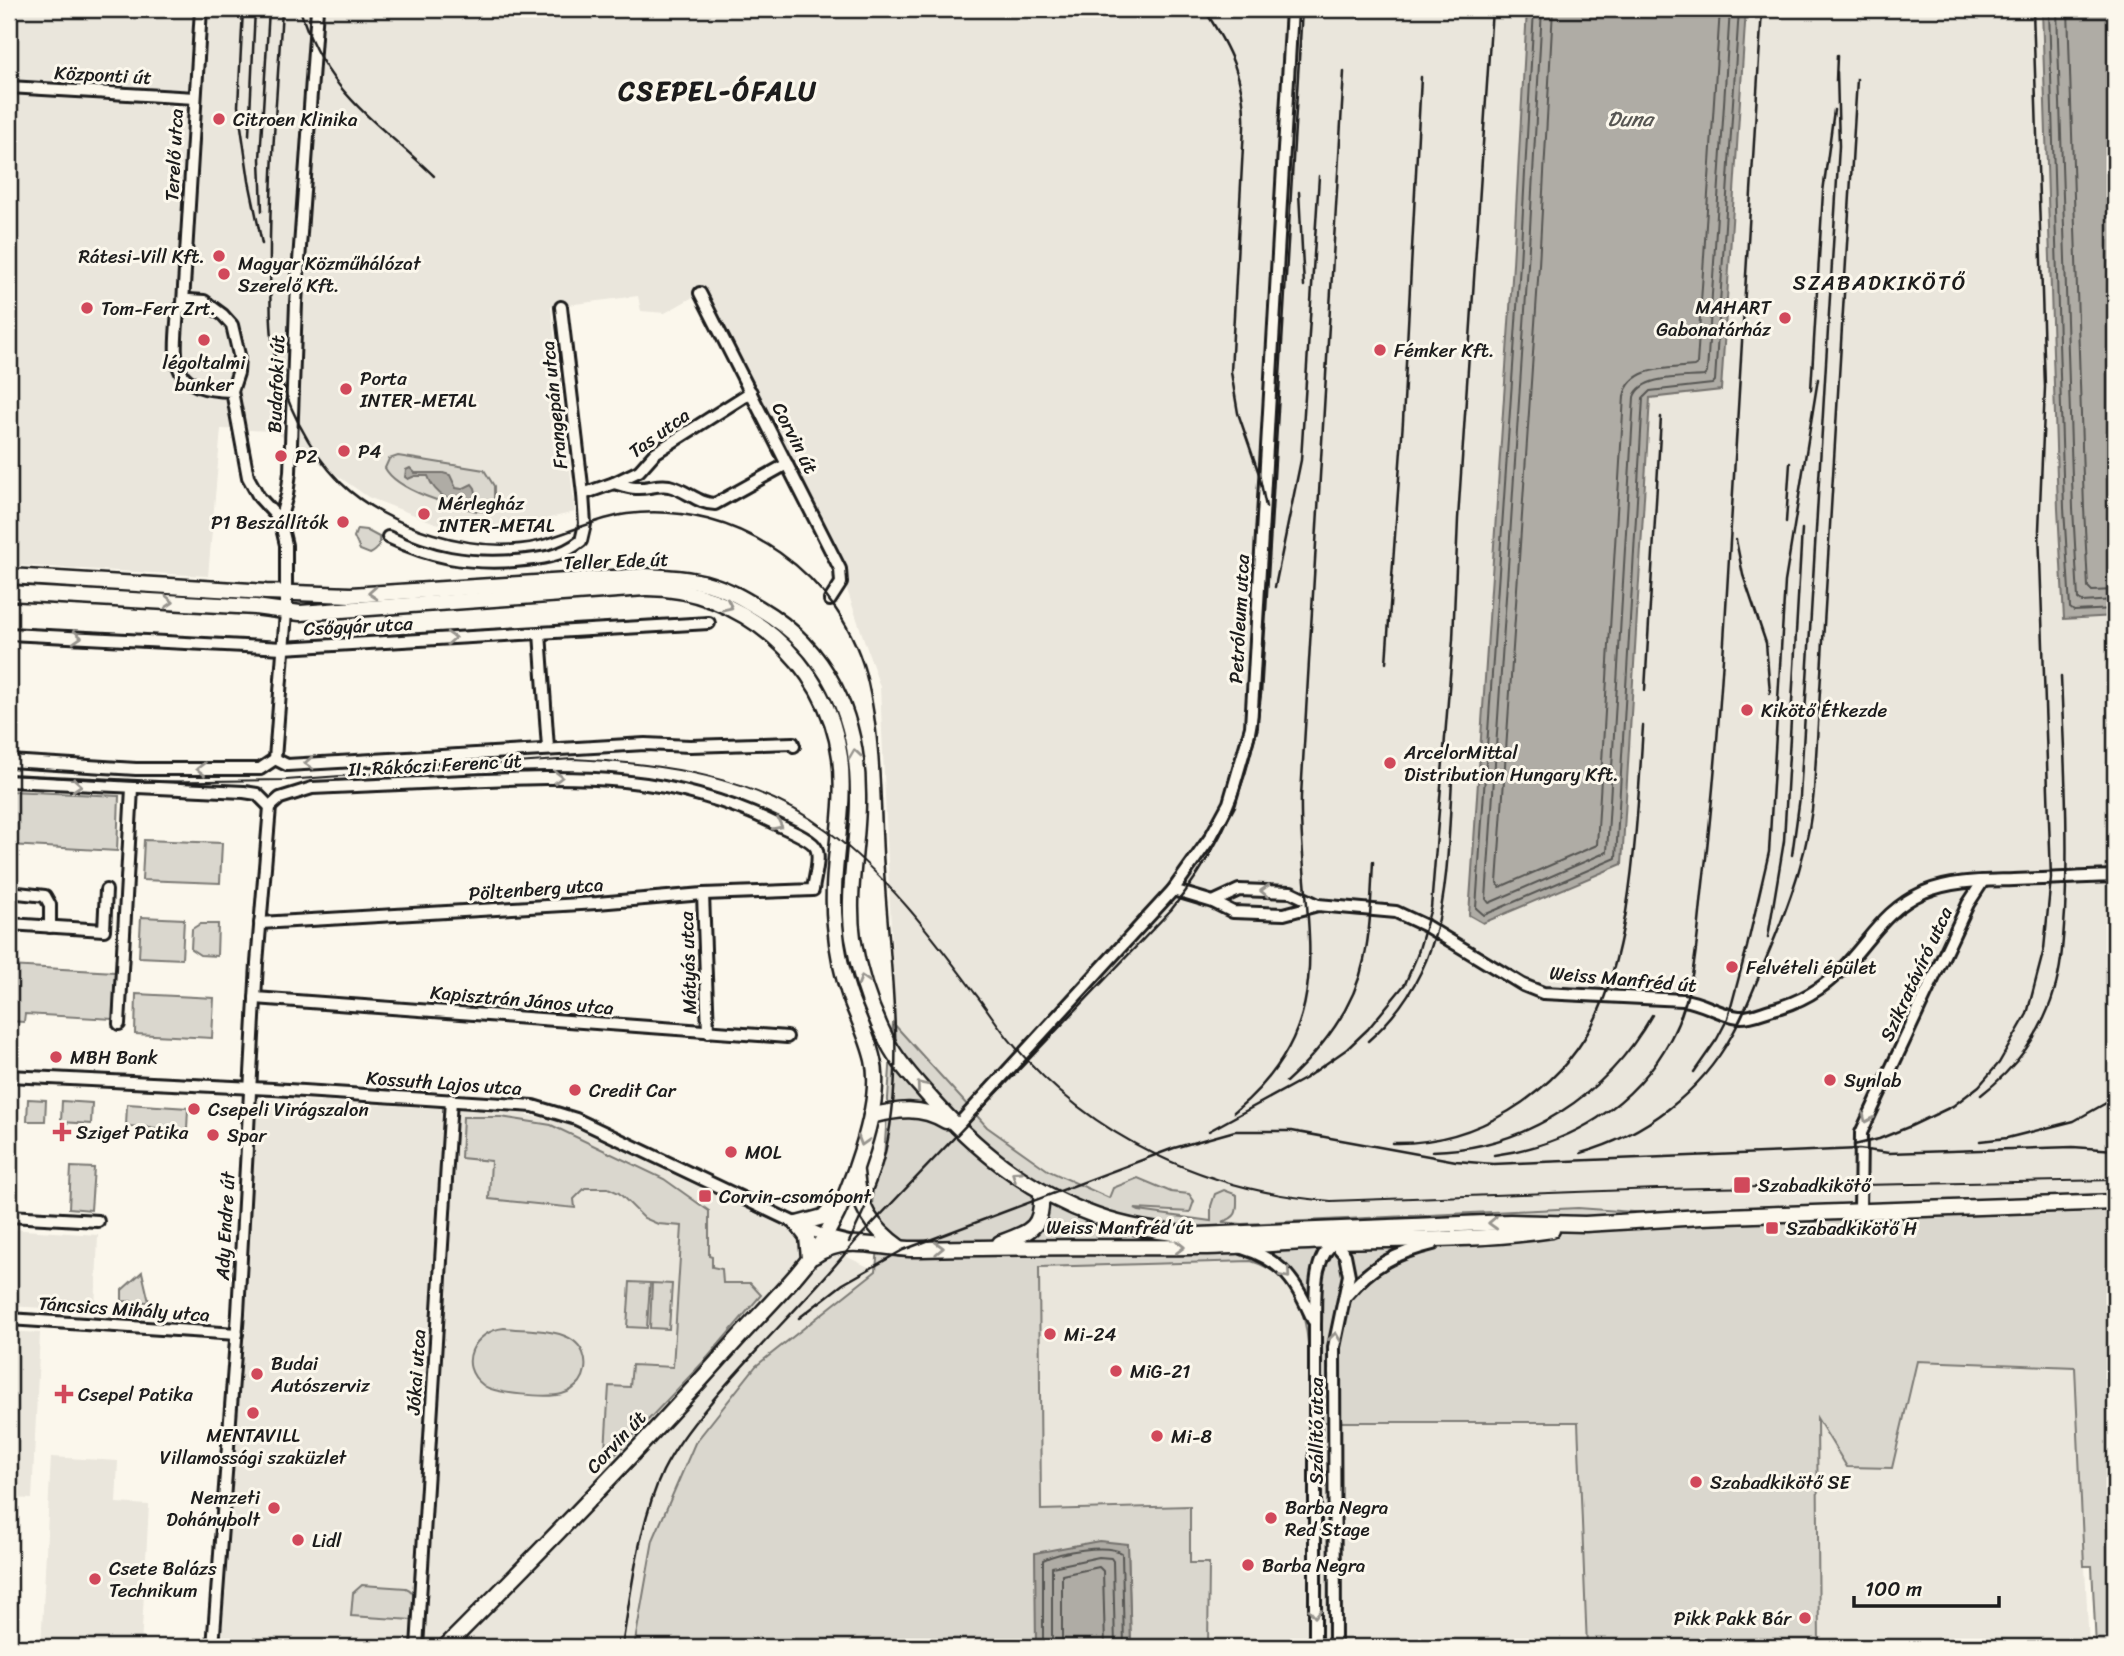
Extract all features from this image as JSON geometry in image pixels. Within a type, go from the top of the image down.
[{"type":"main road","name":"Teller Ede út","points":[[9,576],[351,595],[644,576],[678,578],[712,585],[739,596],[801,638],[825,669],[847,718],[855,750],[859,798],[852,887],[853,935],[860,974],[873,1012],[895,1055],[956,1127]]},
{"type":"main road","name":"Teller Ede út","points":[[9,593],[325,613],[654,587],[684,590],[733,607],[765,628],[805,671],[832,726],[840,758],[833,907],[839,958],[875,1065],[871,1116]]},
{"type":"main road","points":[[849,1242],[827,1247],[809,1258],[807,1237],[797,1224],[823,1217],[847,1190],[871,1116],[892,1111],[922,1110],[956,1127]]},
{"type":"main road","name":"Weiss Manfréd út","points":[[956,1127],[987,1154],[1041,1192],[1098,1217],[1159,1232],[1199,1235],[1510,1223],[1586,1224],[1701,1217],[2115,1202]]},
{"type":"main road","points":[[855,1167],[860,1200],[872,1224],[903,1250]]},
{"type":"main road","name":"Corvin út","points":[[445,1647],[701,1380],[809,1258],[825,1236],[847,1190]]},
{"type":"main road","name":"Weiss Manfréd út","points":[[989,1247],[1021,1235],[1038,1224],[1041,1216],[1041,1192]]},
{"type":"main road","name":"Weiss Manfréd út","points":[[849,1242],[903,1250],[1236,1246],[1512,1236],[1586,1224]]},
{"type":"street","name":"Terelő utca","points":[[183,303],[201,9]]},
{"type":"street","name":"Budafoki út","points":[[275,759],[286,612],[286,545],[279,520],[287,495],[290,472],[296,303],[317,9]]},
{"type":"street","name":"Petróleum utca","points":[[956,1127],[1173,890],[1210,838],[1229,803],[1251,727],[1292,9]]},
{"type":"street","name":"Központi út","points":[[9,87],[195,98]]},
{"type":"street","name":"Corvin út","points":[[700,293],[840,569],[841,583],[830,600]]},
{"type":"street","points":[[232,391],[208,389],[191,383],[178,368],[175,353],[177,322],[178,310],[183,303],[194,299],[204,301],[232,325],[239,355],[238,373],[232,391],[248,477],[259,497],[279,520]]},
{"type":"street","name":"Frangepán utca","points":[[388,537],[436,556],[482,563],[555,556],[569,551],[581,541],[584,524],[583,494],[561,307]]},
{"type":"street","name":"Tas utca","points":[[583,494],[639,471],[655,453],[751,392]]},
{"type":"street","points":[[614,483],[637,489],[657,485],[670,486],[699,501],[715,505],[787,464]]},
{"type":"street","name":"Csőgyár utca","points":[[9,634],[283,648],[709,622]]},
{"type":"street","points":[[540,633],[548,748]]},
{"type":"street","name":"II. Rákóczi Ferenc út","points":[[9,761],[136,769],[260,769],[275,759],[287,765],[645,744],[690,746],[793,743],[794,746]]},
{"type":"street","name":"II. Rákóczi Ferenc út","points":[[270,807],[280,798],[312,788],[549,776],[643,782],[732,805],[815,845],[818,851],[813,890]]},
{"type":"street","points":[[9,781],[244,792],[257,794],[270,807]]},
{"type":"street","points":[[119,1024],[132,788]]},
{"type":"street","name":"Ady Endre út","points":[[213,1647],[237,1334],[255,998],[270,807]]},
{"type":"street","points":[[1983,881],[2115,876]]},
{"type":"street","name":"Weiss Manfréd út","points":[[1173,890],[1213,902],[1233,912],[1284,914],[1318,905],[1383,909],[1426,926],[1523,985],[1543,993],[1692,1001],[1724,1014],[1745,1017],[1789,1004],[1818,990],[1843,968],[1883,920],[1907,901],[1924,892],[1953,883],[1983,881]]},
{"type":"street","name":"Szikratávíró utca","points":[[1860,1211],[1861,1133],[1968,904],[1983,881]]},
{"type":"street","points":[[9,924],[104,930],[106,890]]},
{"type":"street","name":"Pöltenberg utca","points":[[260,923],[703,894],[813,890]]},
{"type":"street","name":"Weiss Manfréd út","points":[[1213,902],[1239,890],[1291,892],[1318,905]]},
{"type":"street","points":[[9,892],[45,896],[50,905],[50,927]]},
{"type":"street","name":"Mátyás utca","points":[[703,894],[708,1032]]},
{"type":"street","name":"Kapisztrán János utca","points":[[255,998],[787,1037]]},
{"type":"street","name":"Kossuth Lajos utca","points":[[9,1076],[511,1103],[555,1111],[797,1224],[825,1236],[849,1242]]},
{"type":"street","name":"Jókai utca","points":[[417,1647],[451,1100]]},
{"type":"street","points":[[9,1216],[98,1221]]},
{"type":"street","points":[[1315,1230],[1334,1241],[1359,1228]]},
{"type":"street","points":[[1345,1297],[1381,1262],[1447,1240]]},
{"type":"street","name":"Szállító utca","points":[[1315,1647],[1317,1271],[1323,1255],[1334,1241],[1345,1255],[1349,1275],[1334,1347],[1335,1647]]},
{"type":"street","name":"Szállító utca","points":[[1236,1246],[1262,1254],[1280,1266],[1302,1295],[1315,1324]]},
{"type":"street","name":"Táncsics Mihály utca","points":[[9,1319],[237,1334]]},
{"type":"street","points":[[1315,1427],[1334,1427]]},
{"type":"street","points":[[1315,1566],[1335,1566]]},
{"type":"shaded area","points":[[9,9],[1527,9],[1513,264],[1469,914],[1483,923],[1622,864],[1650,397],[1721,390],[1746,9],[2042,9],[2064,618],[2115,616],[2115,1202],[1701,1217],[1578,1208],[1242,1224],[1139,1211],[1049,1171],[987,1127],[893,1023],[894,993],[880,687],[840,569],[700,293],[665,313],[641,311],[638,296],[551,307],[575,512],[495,531],[464,529],[435,523],[368,497],[274,431],[221,429],[208,576],[9,565]]},
{"type":"shaded area","points":[[398,456],[484,470],[494,486],[494,504],[485,511],[477,511],[440,501],[401,484],[385,468],[389,459]]},
{"type":"shaded area","points":[[357,529],[366,530],[379,537],[379,545],[375,551],[370,554],[360,550],[354,537]]},
{"type":"shaded area","points":[[9,791],[119,796],[117,851],[9,845]]},
{"type":"shaded area","points":[[144,840],[222,843],[220,883],[142,880]]},
{"type":"shaded area","points":[[141,917],[184,919],[182,959],[139,957]]},
{"type":"shaded area","points":[[200,924],[218,924],[217,956],[200,955],[191,949],[192,929]]},
{"type":"shaded area","points":[[9,966],[115,972],[113,1019],[25,1014],[24,1022],[9,1021]]},
{"type":"shaded area","points":[[136,994],[214,998],[212,1038],[135,1034]]},
{"type":"shaded area","points":[[893,1023],[987,1127],[1049,1171],[1109,1198],[1113,1188],[1138,1178],[1171,1192],[1189,1194],[1194,1201],[1190,1212],[1135,1209],[1139,1211],[1211,1221],[1211,1206],[1215,1194],[1224,1190],[1237,1195],[1237,1205],[1236,1213],[1222,1222],[1242,1224],[1578,1208],[1701,1217],[2115,1202],[2115,1647],[2096,1647],[2092,1566],[2084,1566],[2075,1367],[1917,1361],[1892,1468],[1847,1467],[1817,1418],[1819,1647],[1587,1647],[1578,1422],[1309,1422],[1309,1351],[1300,1306],[1289,1287],[1274,1272],[1251,1261],[1039,1267],[1041,1510],[1190,1506],[1190,1563],[1209,1563],[1208,1647],[1131,1647],[1128,1545],[1036,1553],[1036,1647],[634,1647],[653,1540],[695,1443],[756,1366],[876,1271],[880,1220],[872,1206],[873,1190],[884,1158]]},
{"type":"shaded area","points":[[251,1098],[513,1112],[562,1122],[877,1271],[756,1366],[653,1540],[634,1647],[206,1647]]},
{"type":"shaded area","points":[[28,1099],[46,1100],[45,1121],[27,1121]]},
{"type":"shaded area","points":[[62,1101],[92,1103],[91,1124],[61,1122]]},
{"type":"shaded area","points":[[127,1104],[188,1108],[187,1130],[126,1126]]},
{"type":"shaded area","points":[[463,1117],[501,1117],[551,1125],[664,1179],[709,1211],[709,1256],[712,1257],[712,1267],[722,1269],[723,1283],[750,1283],[761,1295],[708,1357],[611,1459],[605,1451],[609,1386],[630,1387],[632,1365],[673,1367],[682,1226],[658,1224],[644,1218],[619,1193],[608,1188],[585,1188],[574,1199],[575,1208],[489,1199],[491,1161],[461,1158]]},
{"type":"shaded area","points":[[71,1167],[94,1168],[91,1210],[69,1208]]},
{"type":"shaded area","points":[[9,1229],[98,1235],[95,1311],[9,1306]]},
{"type":"shaded area","points":[[1251,1261],[1268,1266],[1282,1277],[1294,1292],[1301,1307],[1307,1327],[1309,1422],[1578,1421],[1587,1647],[1208,1647],[1209,1564],[1190,1563],[1190,1506],[1041,1510],[1039,1267]]},
{"type":"shaded area","points":[[142,1272],[149,1302],[122,1301],[122,1290]]},
{"type":"shaded area","points":[[630,1282],[650,1283],[647,1328],[627,1327]]},
{"type":"shaded area","points":[[652,1283],[672,1284],[669,1329],[650,1328]]},
{"type":"shaded area","points":[[504,1328],[538,1330],[572,1339],[585,1359],[585,1370],[580,1382],[565,1393],[545,1396],[509,1393],[483,1385],[471,1368],[472,1350],[484,1335]]},
{"type":"shaded area","points":[[9,1331],[40,1333],[32,1499],[9,1498]]},
{"type":"shaded area","points":[[1917,1361],[2075,1367],[2089,1647],[1819,1647],[1817,1416],[1847,1467]]},
{"type":"shaded area","name":"Csete Balázs Technikum","points":[[51,1457],[118,1461],[116,1503],[149,1505],[141,1647],[41,1646]]},
{"type":"shaded area","points":[[362,1585],[410,1590],[415,1601],[413,1620],[351,1616],[353,1593]]},
{"type":"water","name":"Duna","points":[[1527,9],[1746,9],[1721,390],[1650,398],[1622,864],[1483,923],[1469,915],[1513,264]]},
{"type":"water","points":[[2042,9],[2115,9],[2115,616],[2064,619]]},
{"type":"water","points":[[410,468],[415,473],[450,475],[456,488],[462,489],[472,484],[477,497],[473,503],[452,501],[440,494],[428,476],[408,479],[405,477],[406,470]]},
{"type":"water","points":[[1099,1541],[1128,1544],[1131,1647],[1036,1647],[1035,1553]]},
{"type":"tram line","points":[[9,775],[134,782],[286,780],[572,759],[673,769],[738,785],[800,812],[849,848],[888,886],[924,927],[1012,1043],[1044,1077],[1078,1106],[1115,1132],[1155,1154],[1240,1186],[1285,1196],[1331,1201],[1657,1189],[2115,1180]]},
{"type":"railway","points":[[243,9],[238,106],[262,244]]},
{"type":"railway","points":[[249,135],[255,9]]},
{"type":"railway","points":[[262,211],[260,159],[269,9]]},
{"type":"railway","points":[[282,9],[271,206],[272,335],[279,373],[291,407],[308,440],[329,470],[360,499],[382,513],[433,534],[487,544],[538,541],[627,514],[668,513],[708,519],[745,533],[780,553],[810,578],[836,609],[855,644],[873,706],[878,752],[895,1017],[895,1055],[890,1129],[882,1164],[849,1242]]},
{"type":"railway","points":[[300,9],[310,38],[338,84],[354,103],[434,176]]},
{"type":"railway","points":[[1204,9],[1234,65],[1244,110],[1231,372],[1238,413],[1259,474],[1266,507]]},
{"type":"railway","points":[[622,1647],[637,1557],[648,1512],[663,1471],[695,1421],[854,1243],[1171,910],[1206,861],[1232,809],[1251,753],[1261,694],[1302,9]]},
{"type":"railway","points":[[1209,1131],[1304,1079],[1347,1049],[1368,1029],[1405,984],[1417,956],[1431,908],[1453,640],[1458,519],[1492,9]]},
{"type":"railway","points":[[1494,1155],[1522,1150],[1574,1132],[1619,1102],[1639,1084],[1671,1038],[1691,982],[1719,715],[1762,9]]},
{"type":"railway","points":[[1854,1145],[1879,1139],[1911,1126],[1953,1106],[1979,1086],[1999,1063],[2027,1014],[2044,949],[2051,878],[2039,530],[2045,387],[2033,9]]},
{"type":"railway","points":[[1836,81],[1837,56]]},
{"type":"railway","points":[[1234,1112],[1269,1077],[1292,1041],[1305,1004],[1309,926],[1301,796],[1344,72]]},
{"type":"railway","points":[[1792,855],[1800,797],[1839,146],[1837,72]]},
{"type":"railway","points":[[1386,663],[1403,421],[1421,77]]},
{"type":"railway","points":[[1581,1153],[1627,1135],[1668,1109],[1687,1093],[1719,1056],[1753,992],[1786,909],[1804,851],[1814,790],[1857,79]]},
{"type":"railway","points":[[1811,390],[1823,192],[1834,110]]},
{"type":"railway","points":[[1275,587],[1301,460],[1319,176]]},
{"type":"railway","points":[[1299,192],[1304,286]]},
{"type":"railway","points":[[1694,1072],[1728,1018],[1769,852],[1785,582],[1818,379]]},
{"type":"railway","points":[[1645,690],[1661,417]]},
{"type":"railway","points":[[1786,522],[1790,463]]},
{"type":"railway","points":[[1768,937],[1784,841],[1802,529]]},
{"type":"railway","points":[[1736,540],[1743,575],[1766,643],[1770,693]]},
{"type":"railway","points":[[1981,1095],[2016,1062],[2035,1036],[2049,1007],[2059,972],[2065,912],[2066,853],[2061,676]]},
{"type":"railway","points":[[1392,1143],[1438,1139],[1482,1125],[1509,1111],[1536,1092],[1559,1072],[1577,1050],[1603,1001],[1620,944],[1635,843],[1643,726]]},
{"type":"railway","points":[[1368,1041],[1395,1013],[1415,984],[1429,953],[1444,888],[1452,780]]},
{"type":"railway","points":[[1286,1082],[1323,1042],[1353,995],[1366,948],[1373,862]]},
{"type":"railway","points":[[1432,1151],[1466,1148],[1499,1140],[1531,1128],[1560,1112],[1587,1093],[1612,1070],[1652,1015]]},
{"type":"railway","points":[[1980,1141],[2007,1138],[2074,1121],[2115,1098]]},
{"type":"railway","points":[[799,1318],[843,1284],[903,1250],[1174,1148],[1235,1131],[1292,1131],[1456,1161],[1493,1164],[1859,1149],[1889,1153],[2073,1147],[2115,1150]]},
{"type":"place","name":"Citroen Klinika","points":[[219,119]]},
{"type":"place","name":"Rátesi-Vill Kft.","points":[[219,256]]},
{"type":"place","name":"Magyar Közműhálózat Szerelő Kft.","points":[[224,274]]},
{"type":"place","name":"Tom-Ferr Zrt.","points":[[87,308]]},
{"type":"place","name":"MAHART Gabonatárház","points":[[1785,318]]},
{"type":"place","name":"légoltalmi bunker","points":[[204,340]]},
{"type":"place","name":"Fémker Kft.","points":[[1380,350]]},
{"type":"place","name":"Porta INTER-METAL","points":[[346,389]]},
{"type":"place","name":"P4","points":[[344,451]]},
{"type":"place","name":"P2","points":[[281,456]]},
{"type":"place","name":"Mérlegház INTER-METAL","points":[[424,514]]},
{"type":"place","name":"P1 Beszállítók","points":[[343,522]]},
{"type":"place","name":"Kikötő Étkezde","points":[[1747,710]]},
{"type":"place","name":"ArcelorMittal Distribution Hungary Kft.","points":[[1390,763]]},
{"type":"place","name":"Felvételi épület","points":[[1732,967]]},
{"type":"place","name":"MBH Bank","points":[[56,1057]]},
{"type":"place","name":"Synlab","points":[[1830,1080]]},
{"type":"place","name":"Credit Car","points":[[575,1090]]},
{"type":"place","name":"Csepeli Virágszalon","points":[[194,1109]]},
{"type":"place","name":"Sziget Patika","points":[[62,1132]]},
{"type":"place","name":"Spar","points":[[213,1135]]},
{"type":"place","name":"MOL","points":[[731,1152]]},
{"type":"place","name":"Szabadkikötő","points":[[1742,1185]]},
{"type":"place","name":"Corvin-csomópont","points":[[705,1196]]},
{"type":"place","name":"Szabadkikötő H","points":[[1772,1228]]},
{"type":"place","name":"Mi-24","points":[[1050,1334]]},
{"type":"place","name":"MiG-21","points":[[1116,1371]]},
{"type":"place","name":"Budai Autószerviz","points":[[257,1374]]},
{"type":"place","name":"Csepel Patika","points":[[64,1394]]},
{"type":"place","name":"MENTAVILL Villamossági szaküzlet","points":[[253,1413]]},
{"type":"place","name":"Mi-8","points":[[1157,1436]]},
{"type":"place","name":"Szabadkikötő SE","points":[[1696,1482]]},
{"type":"place","name":"Nemzeti Dohánybolt","points":[[274,1508]]},
{"type":"place","name":"Barba Negra Red Stage","points":[[1271,1518]]},
{"type":"place","name":"Lidl","points":[[298,1540]]},
{"type":"place","name":"Barba Negra","points":[[1248,1565]]},
{"type":"place","name":"Csete Balázs Technikum","points":[[95,1579]]},
{"type":"place","name":"Pikk Pakk Bár","points":[[1805,1618]]},
{"type":"district","name":"CSEPEL-ÓFALU","points":[[718,91]]},
{"type":"district","name":"SZABADKIKÖTŐ","points":[[1880,283]]}]
